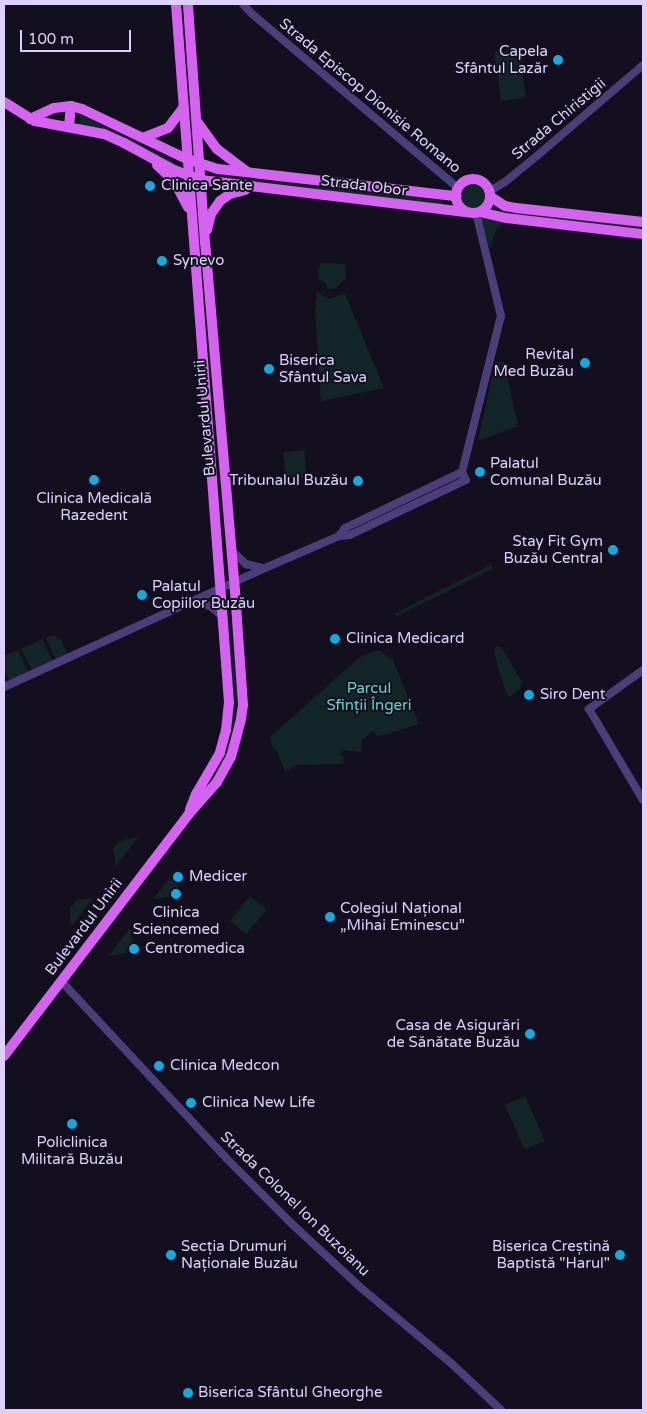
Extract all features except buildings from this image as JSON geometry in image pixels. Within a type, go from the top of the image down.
[{"type":"main road","name":"Bulevardul Unirii","points":[[176,4],[191,215],[222,589],[229,702],[227,723],[220,753],[196,794],[188,815]]},
{"type":"main road","name":"Bulevardul Unirii","points":[[4,1056],[188,815],[204,799],[221,775],[236,745],[243,704],[232,550],[205,243],[188,4]]},
{"type":"main road","points":[[4,102],[42,124],[104,134],[188,176],[201,180],[257,189]]},
{"type":"main road","points":[[30,118],[54,108],[71,106],[69,127]]},
{"type":"main road","name":"Strada Obor","points":[[71,106],[82,109],[199,164],[250,174],[457,192]]},
{"type":"main road","points":[[143,138],[168,128],[178,118],[184,106]]},
{"type":"main road","points":[[54,108],[54,126]]},
{"type":"main road","points":[[197,121],[217,149],[250,174]]},
{"type":"main road","points":[[139,150],[174,181],[191,215]]},
{"type":"main road","points":[[490,194],[488,206],[474,212],[459,205],[457,192],[463,181],[476,178],[485,183],[490,194],[505,206],[643,222]]},
{"type":"main road","points":[[205,243],[211,214],[220,201],[230,194],[257,189]]},
{"type":"main road","name":"Strada Obor","points":[[257,189],[474,212],[506,218],[643,234]]},
{"type":"main road","points":[[227,723],[236,745]]},
{"type":"street","name":"Strada Episcop Dionisie Romano","points":[[243,4],[457,192]]},
{"type":"street","name":"Strada Chiristigii","points":[[490,194],[532,161],[643,65]]},
{"type":"street","points":[[4,687],[339,536],[345,528],[464,476],[501,316],[474,212]]},
{"type":"street","points":[[232,550],[246,564],[265,568]]},
{"type":"street","points":[[192,602],[210,606],[224,618]]},
{"type":"street","points":[[643,670],[589,709],[643,800]]},
{"type":"street","name":"Strada Colonel Ion Buzoianu","points":[[62,982],[227,1159],[291,1223],[360,1287],[451,1363],[501,1410]]},
{"type":"green space","points":[[519,49],[526,98],[501,101],[494,52]]},
{"type":"green space","points":[[80,114],[173,161],[173,166],[116,136],[79,124]]},
{"type":"green space","points":[[217,176],[441,200],[445,206],[217,179]]},
{"type":"green space","points":[[474,182],[484,186],[488,196],[484,206],[474,210],[464,206],[460,196],[464,186]]},
{"type":"green space","points":[[511,209],[643,223],[643,230],[510,216]]},
{"type":"green space","points":[[483,217],[503,223],[495,232],[490,249],[481,220]]},
{"type":"green space","points":[[320,263],[345,264],[346,278],[336,288],[327,289],[325,282],[318,279]]},
{"type":"green space","points":[[317,292],[328,299],[345,294],[384,388],[321,401],[315,311]]},
{"type":"green space","points":[[495,362],[504,362],[518,426],[478,441]]},
{"type":"green space","points":[[304,450],[307,478],[286,480],[283,452]]},
{"type":"green space","points":[[491,565],[493,569],[397,616],[394,614]]},
{"type":"green space","points":[[227,595],[237,694],[235,726],[232,725],[235,694],[232,679]]},
{"type":"green space","points":[[53,635],[61,640],[68,656],[56,661],[46,638]]},
{"type":"green space","points":[[42,639],[53,661],[32,672],[21,649]]},
{"type":"green space","points":[[496,646],[501,647],[522,682],[520,689],[511,696],[507,695],[499,671],[494,651]]},
{"type":"green space","points":[[18,650],[29,673],[10,682],[4,669],[4,656]]},
{"type":"green space","name":"Parcul Sfinții Îngeri","points":[[374,651],[380,651],[393,660],[419,724],[384,735],[377,736],[373,731],[362,740],[361,752],[341,750],[340,756],[343,756],[344,763],[297,765],[285,771],[277,751],[273,749],[270,737],[360,657]]},
{"type":"green space","points":[[138,837],[116,866],[113,849],[119,841]]},
{"type":"green space","points":[[176,870],[177,890],[174,894],[170,897],[153,899]]},
{"type":"green space","points":[[250,896],[266,909],[246,934],[230,921]]},
{"type":"green space","points":[[93,898],[71,927],[70,908],[77,900]]},
{"type":"green space","points":[[130,928],[133,945],[127,953],[109,956]]},
{"type":"green space","points":[[525,1096],[545,1141],[525,1150],[505,1105]]},
{"type":"place","name":"Capela Sfântul Lazăr","points":[[558,60]]},
{"type":"place","name":"Clinica Sante","points":[[150,186]]},
{"type":"place","name":"Synevo","points":[[162,261]]},
{"type":"place","name":"Revital Med Buzău","points":[[585,363]]},
{"type":"place","name":"Biserica Sfântul Sava","points":[[269,369]]},
{"type":"place","name":"Palatul Comunal Buzău","points":[[480,472]]},
{"type":"place","name":"Clinica Medicală Razedent","points":[[94,480]]},
{"type":"place","name":"Tribunalul Buzău","points":[[358,481]]},
{"type":"place","name":"Stay Fit Gym Buzău Central","points":[[613,550]]},
{"type":"place","name":"Palatul Copiilor Buzău","points":[[142,595]]},
{"type":"place","name":"Clinica Medicard","points":[[335,639]]},
{"type":"place","name":"Siro Dent","points":[[529,695]]},
{"type":"place","name":"Medicer","points":[[178,877]]},
{"type":"place","name":"Clinica Sciencemed","points":[[176,894]]},
{"type":"place","name":"Colegiul Național „Mihai Eminescu”","points":[[330,917]]},
{"type":"place","name":"Centromedica","points":[[134,949]]},
{"type":"place","name":"Casa de Asigurări de Sănătate Buzău","points":[[530,1034]]},
{"type":"place","name":"Clinica Medcon","points":[[159,1066]]},
{"type":"place","name":"Clinica New Life","points":[[191,1103]]},
{"type":"place","name":"Policlinica Militară Buzău","points":[[72,1124]]},
{"type":"place","name":"Secția Drumuri Naționale Buzău","points":[[171,1255]]},
{"type":"place","name":"Biserica Creștină Baptistă \"Harul\"","points":[[620,1255]]},
{"type":"place","name":"Biserica Sfântul Gheorghe","points":[[188,1393]]}]
